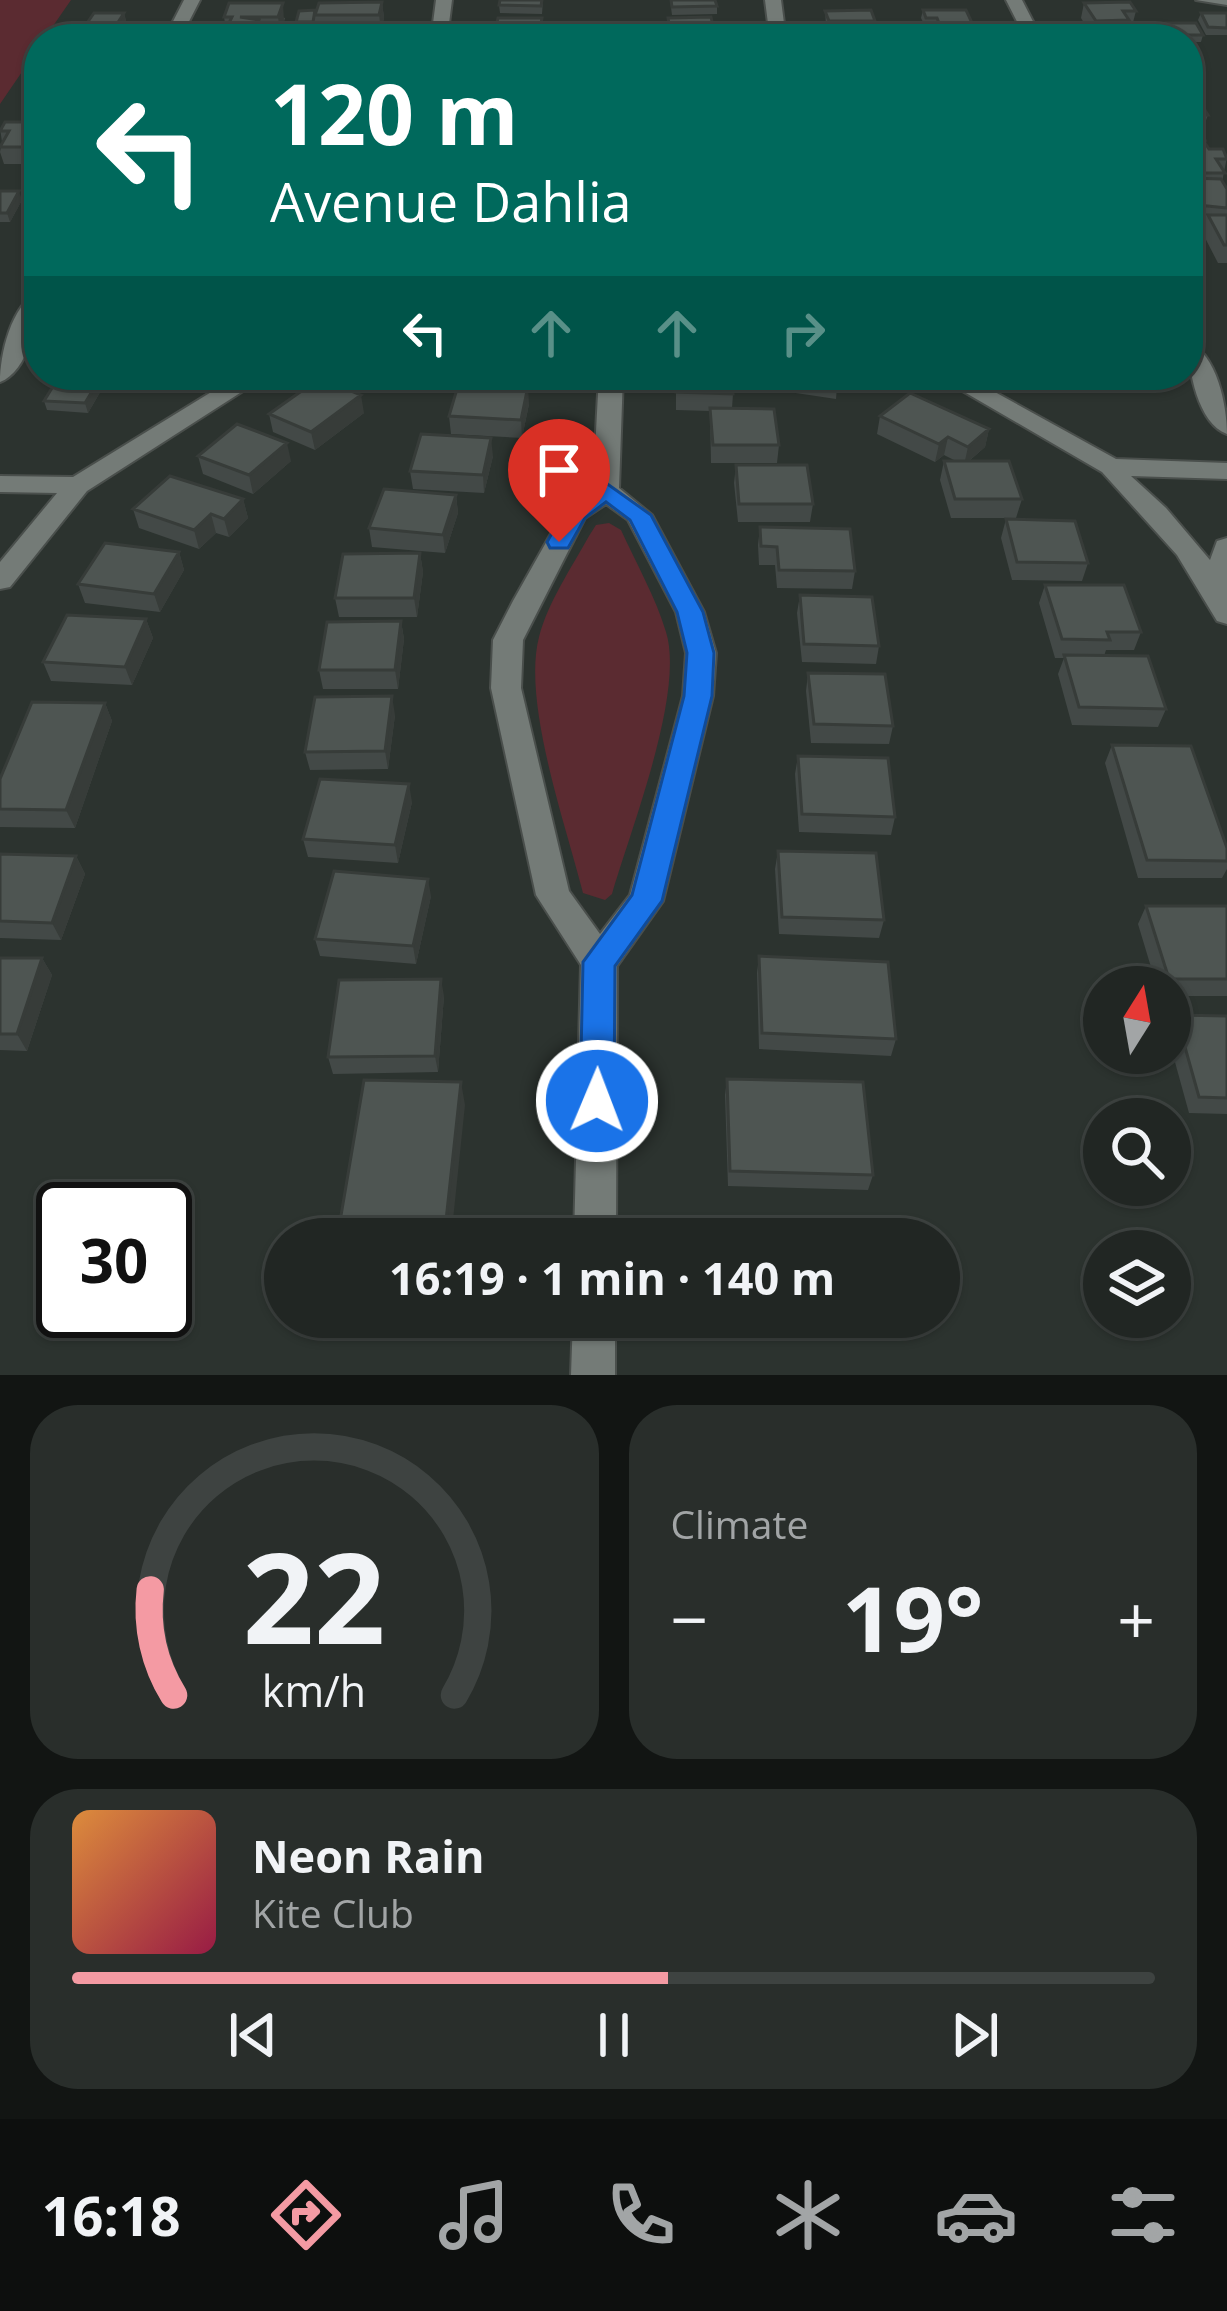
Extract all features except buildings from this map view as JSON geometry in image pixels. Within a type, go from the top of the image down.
[{"type":"street","points":[[1204,0],[1227,0]]},
{"type":"street","points":[[0,375],[24,328]]},
{"type":"street","points":[[1203,379],[1227,427]]},
{"type":"street","points":[[0,580],[79,485],[232,390]]},
{"type":"street","points":[[606,491],[610,390]]},
{"type":"street","points":[[974,390],[1111,466],[1227,471]]},
{"type":"street","points":[[1111,466],[1120,482],[1166,524],[1221,601]]},
{"type":"street","points":[[0,484],[79,485]]},
{"type":"street","points":[[599,962],[646,901],[698,696],[701,653],[690,612],[639,515],[606,491]]},
{"type":"street","points":[[595,1218],[599,962],[553,895],[506,688],[508,640],[526,601],[575,513],[606,491]]},
{"type":"street","points":[[1221,601],[1227,547]]},
{"type":"street","points":[[593,1375],[594,1338]]},
{"type":"shaded area","points":[[0,0],[71,0],[54,24],[24,24],[24,69],[0,104]]},
{"type":"shaded area","points":[[609,523],[621,530],[651,593],[670,658],[653,762],[612,894],[605,900],[583,893],[548,764],[535,664],[539,637],[554,598],[596,525]]},
{"type":"route","points":[[559,542],[575,513],[606,491],[639,515],[690,612],[701,653],[698,696],[646,901],[599,962],[597,1101]]}]
